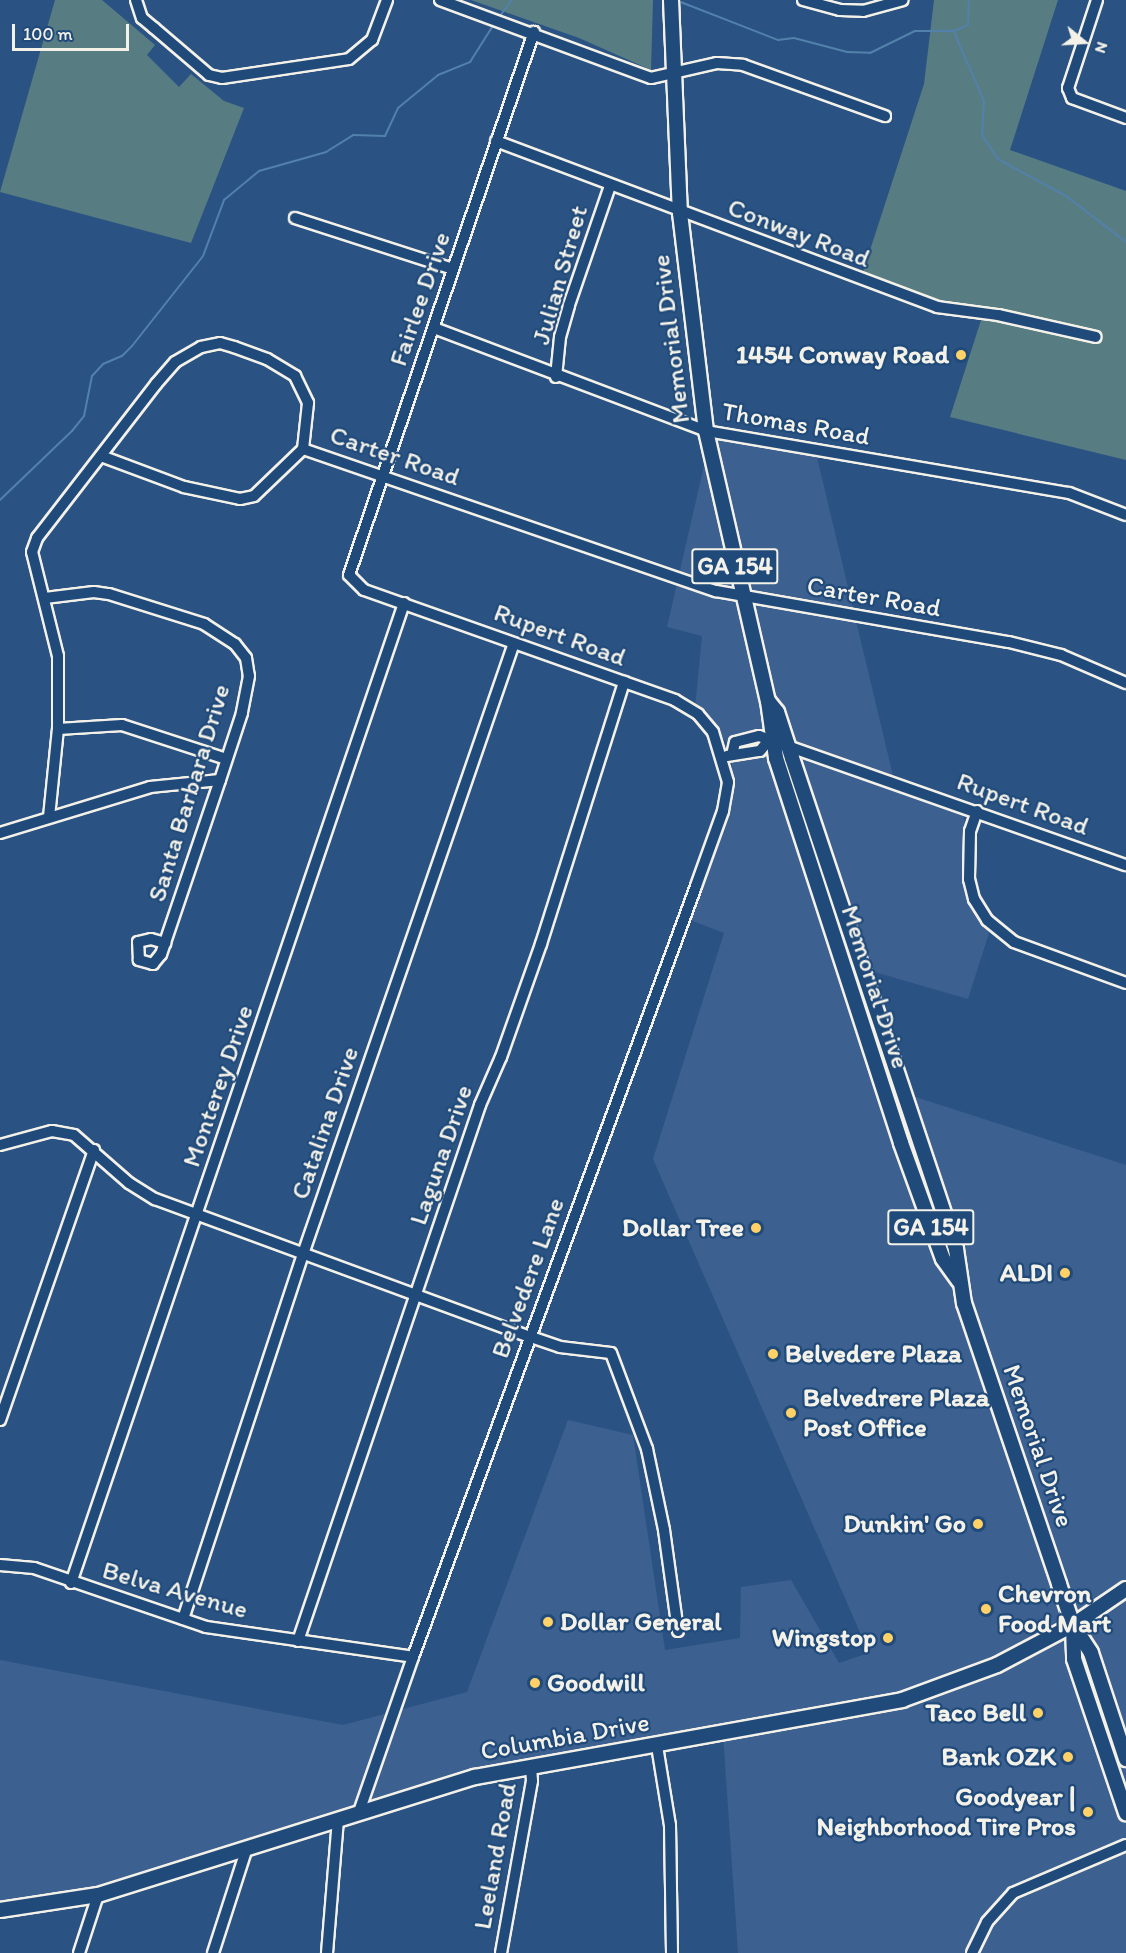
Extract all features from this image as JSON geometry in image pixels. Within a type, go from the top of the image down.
[{"type":"main road","name":"Memorial Drive","points":[[671,0],[681,213],[706,431],[741,598],[768,701],[770,741],[901,1143],[943,1259],[959,1281]]},
{"type":"main road","name":"Memorial Drive","points":[[768,701],[777,712],[956,1249],[959,1281],[1073,1625],[1091,1653],[1126,1759]]},
{"type":"main road","name":"Columbia Drive","points":[[0,1910],[98,1895],[475,1777],[902,1700],[997,1665],[1073,1625],[1126,1589]]},
{"type":"main road","name":"Memorial Drive","points":[[1073,1625],[1074,1659],[1126,1813]]},
{"type":"street","points":[[136,0],[142,18],[209,75],[222,78],[349,59],[372,40],[387,0]]},
{"type":"street","points":[[440,0],[534,32],[651,78],[673,71],[717,63],[743,65],[885,116]]},
{"type":"street","points":[[803,0],[840,10],[863,11],[903,0]]},
{"type":"street","points":[[1097,0],[1068,88],[1072,98],[1126,118]]},
{"type":"street","name":"Fairlee Drive","points":[[350,580],[350,569],[534,32]]},
{"type":"street","name":"Conway Road","points":[[496,141],[681,213],[937,307],[998,315],[1096,337]]},
{"type":"street","name":"Julian Street","points":[[556,377],[566,316],[610,186]]},
{"type":"street","points":[[295,218],[453,269]]},
{"type":"street","name":"Thomas Road","points":[[434,328],[556,377],[706,431],[1069,493],[1126,515]]},
{"type":"street","name":"Carter Road","points":[[49,818],[58,729],[58,656],[32,552],[37,538],[175,362],[189,352],[220,343],[267,359],[295,376],[308,404],[303,449],[741,598],[1009,642],[1061,655],[1126,683]]},
{"type":"street","points":[[100,456],[184,487],[240,499],[254,496],[303,449]]},
{"type":"street","name":"Rupert Road","points":[[350,580],[364,590],[675,700],[698,714],[728,756]]},
{"type":"street","name":"Santa Barbara Drive","points":[[45,598],[94,592],[109,594],[204,624],[235,644],[246,658],[249,676],[242,713],[165,943]]},
{"type":"street","name":"Monterey Drive","points":[[71,1583],[404,603]]},
{"type":"street","name":"Catalina Drive","points":[[183,1619],[303,1254],[514,643]]},
{"type":"street","name":"Laguna Drive","points":[[298,1641],[480,1105],[501,1057],[541,944],[624,682]]},
{"type":"street","points":[[58,729],[122,725],[226,759]]},
{"type":"street","name":"Rupert Road","points":[[728,756],[735,742],[759,736],[1126,865]]},
{"type":"street","name":"Belvedere Lane","points":[[359,1812],[412,1657],[723,810],[728,782],[728,756]]},
{"type":"street","points":[[0,833],[150,787],[220,780]]},
{"type":"street","points":[[977,811],[970,831],[969,879],[974,899],[987,920],[1014,942],[1126,983]]},
{"type":"street","points":[[0,1145],[52,1131],[74,1135],[94,1150],[129,1183],[155,1199],[560,1347],[610,1353],[647,1449],[664,1530],[678,1631]]},
{"type":"street","points":[[0,1420],[94,1150]]},
{"type":"street","name":"Belva Avenue","points":[[0,1565],[34,1568],[71,1583],[228,1632],[412,1657]]},
{"type":"street","points":[[657,1746],[670,1826],[672,1953]]},
{"type":"street","name":"Leeland Road","points":[[501,1953],[532,1781],[531,1767]]},
{"type":"street","points":[[327,1953],[338,1820]]},
{"type":"street","points":[[972,1953],[987,1922],[1013,1893],[1126,1845]]},
{"type":"street","points":[[213,1953],[247,1848]]},
{"type":"street","points":[[79,1953],[98,1895]]},
{"type":"shaded area","points":[[711,435],[816,453],[894,780],[963,814],[989,933],[968,999],[864,969],[900,1092],[1126,1165],[1126,1953],[738,1953],[723,1734],[536,1766],[337,1827],[178,1870],[0,1912],[0,1660],[343,1725],[467,1692],[568,1420],[633,1435],[665,1650],[740,1638],[741,1587],[791,1580],[839,1663],[869,1653],[653,1159],[724,933],[690,920],[732,800],[732,748],[695,707],[702,636],[667,627]]},
{"type":"green space","points":[[55,0],[102,0],[155,45],[147,55],[179,87],[191,74],[224,101],[244,108],[191,243],[0,192]]},
{"type":"green space","points":[[471,0],[653,0],[651,70],[579,38]]},
{"type":"green space","points":[[934,0],[1058,0],[1010,150],[1126,191],[1126,460],[950,417],[982,317],[859,284],[924,84]]},
{"type":"waterway","points":[[499,17],[512,0]]},
{"type":"waterway","points":[[678,1],[778,40],[794,38],[847,52],[870,53],[915,31],[954,31],[968,25],[969,0]]},
{"type":"waterway","points":[[0,500],[72,431],[84,416],[92,376],[103,364],[122,356],[132,346],[203,256],[224,200],[259,171],[326,152],[353,135],[385,136],[398,108],[438,75],[470,62],[494,24]]},
{"type":"waterway","points":[[954,32],[984,101],[982,135],[998,159],[1066,196],[1126,242]]},
{"type":"place","name":"1454 Conway Road","points":[[961,355]]},
{"type":"place","name":"Dollar Tree","points":[[756,1228]]},
{"type":"place","name":"ALDI","points":[[1065,1273]]},
{"type":"place","name":"Belvedere Plaza","points":[[773,1354]]},
{"type":"place","name":"Belvedrere Plaza Post Office","points":[[791,1413]]},
{"type":"place","name":"Dunkin' Go","points":[[978,1524]]},
{"type":"place","name":"Chevron Food Mart","points":[[986,1609]]},
{"type":"place","name":"Dollar General","points":[[548,1622]]},
{"type":"place","name":"Wingstop","points":[[888,1638]]},
{"type":"place","name":"Goodwill","points":[[535,1683]]},
{"type":"place","name":"Taco Bell","points":[[1038,1713]]},
{"type":"place","name":"Bank OZK","points":[[1068,1757]]},
{"type":"place","name":"Goodyear | Neighborhood Tire Pros","points":[[1088,1812]]}]
